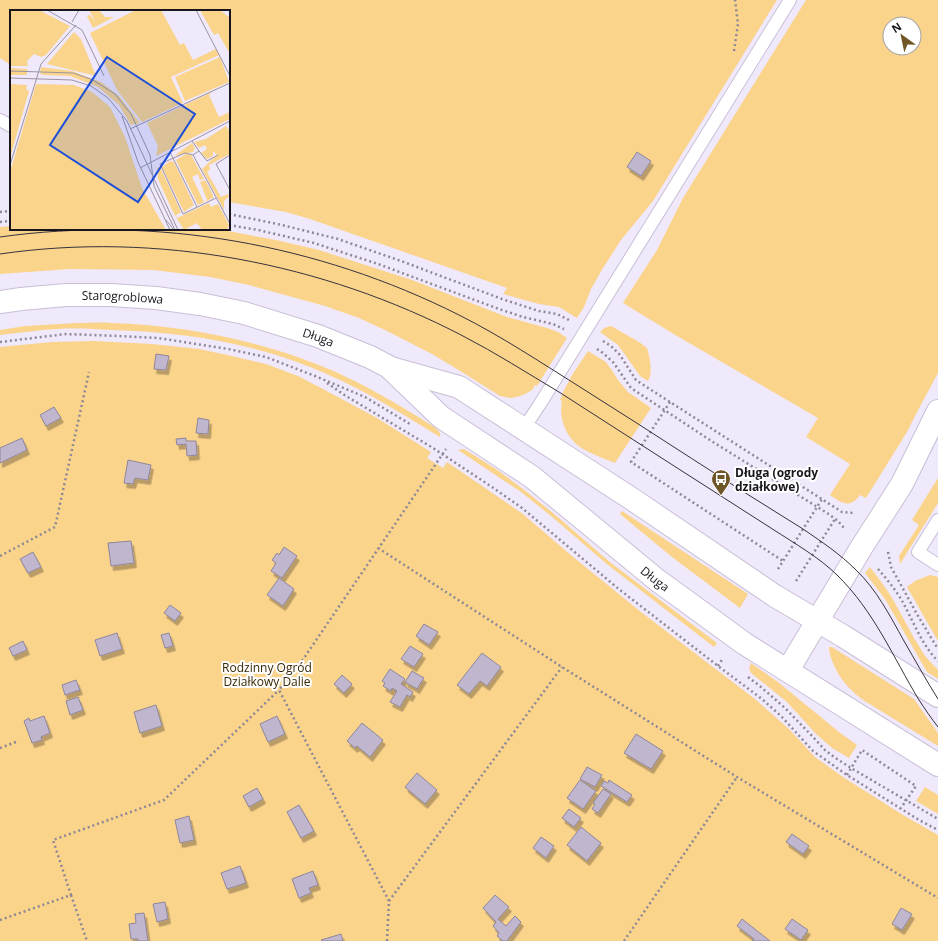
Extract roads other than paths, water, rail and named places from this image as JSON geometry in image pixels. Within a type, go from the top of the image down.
[{"type":"street","name":"Starogroblowa","points":[[0,302],[21,298],[66,295],[111,295],[156,298],[200,304],[244,313]]},
{"type":"street","name":"Długa","points":[[244,313],[318,336],[370,357],[391,368],[459,387],[632,499],[765,590],[818,621],[938,696]]},
{"type":"street","name":"Długa","points":[[391,368],[441,417],[532,477],[657,580],[745,644],[938,765]]},
{"type":"street","points":[[788,670],[872,530],[902,484],[938,412]]},
{"type":"lane","points":[[524,428],[559,374],[790,0]]},
{"type":"lane","points":[[0,120],[10,125]]},
{"type":"lane","points":[[938,520],[918,552],[938,565]]},
{"type":"tram line","points":[[0,237],[59,231],[118,230],[177,233],[235,241],[293,253],[350,270],[405,290],[459,315],[505,340],[550,368],[803,529],[837,553],[864,578],[877,595],[938,699]]},
{"type":"tram line","points":[[0,254],[59,248],[119,247],[179,251],[238,259],[296,272],[354,289],[409,311],[463,336],[559,392],[798,545],[830,569],[850,589],[862,604],[882,635],[919,700],[938,727]]},
{"type":"place","name":"Długa (ogrody działkowe)","points":[[721,496]]},
{"type":"park label","name":"Rodzinny Ogród Działkowy Dalie","points":[[267,674]]}]
